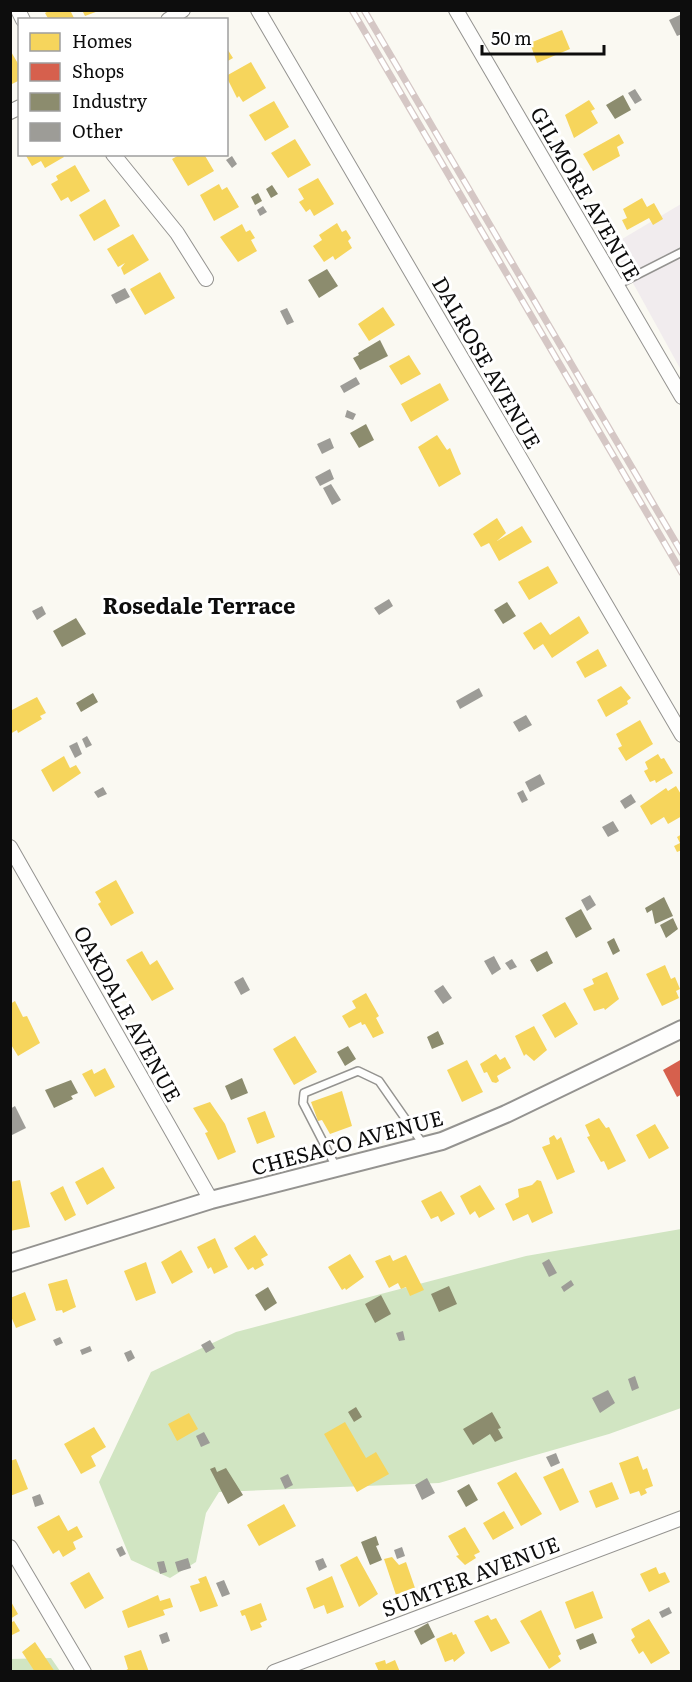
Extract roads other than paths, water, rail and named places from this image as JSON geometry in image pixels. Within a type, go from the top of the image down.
[{"type":"street","name":"DALROSE AVENUE","points":[[258,10],[681,735]]},
{"type":"street","name":"GILMORE AVENUE","points":[[456,10],[680,391]]},
{"type":"street","points":[[115,156],[156,206],[206,279]]},
{"type":"street","name":"OAKDALE AVENUE","points":[[10,847],[211,1200]]},
{"type":"street","name":"CHESACO AVENUE","points":[[10,1263],[211,1200],[424,1147],[480,1126],[681,1029]]},
{"type":"street","name":"SUMTER AVENUE","points":[[276,1671],[681,1518]]},
{"type":"street","points":[[10,1547],[84,1671]]},
{"type":"lane","points":[[617,285],[681,252]]},
{"type":"lane","points":[[337,1168],[303,1103],[304,1093],[358,1071],[379,1081],[424,1147]]},
{"type":"railway","points":[[352,10],[682,573]]},
{"type":"railway","points":[[364,10],[682,553]]},
{"type":"district","name":"Rosedale Terrace","points":[[199,604]]}]
